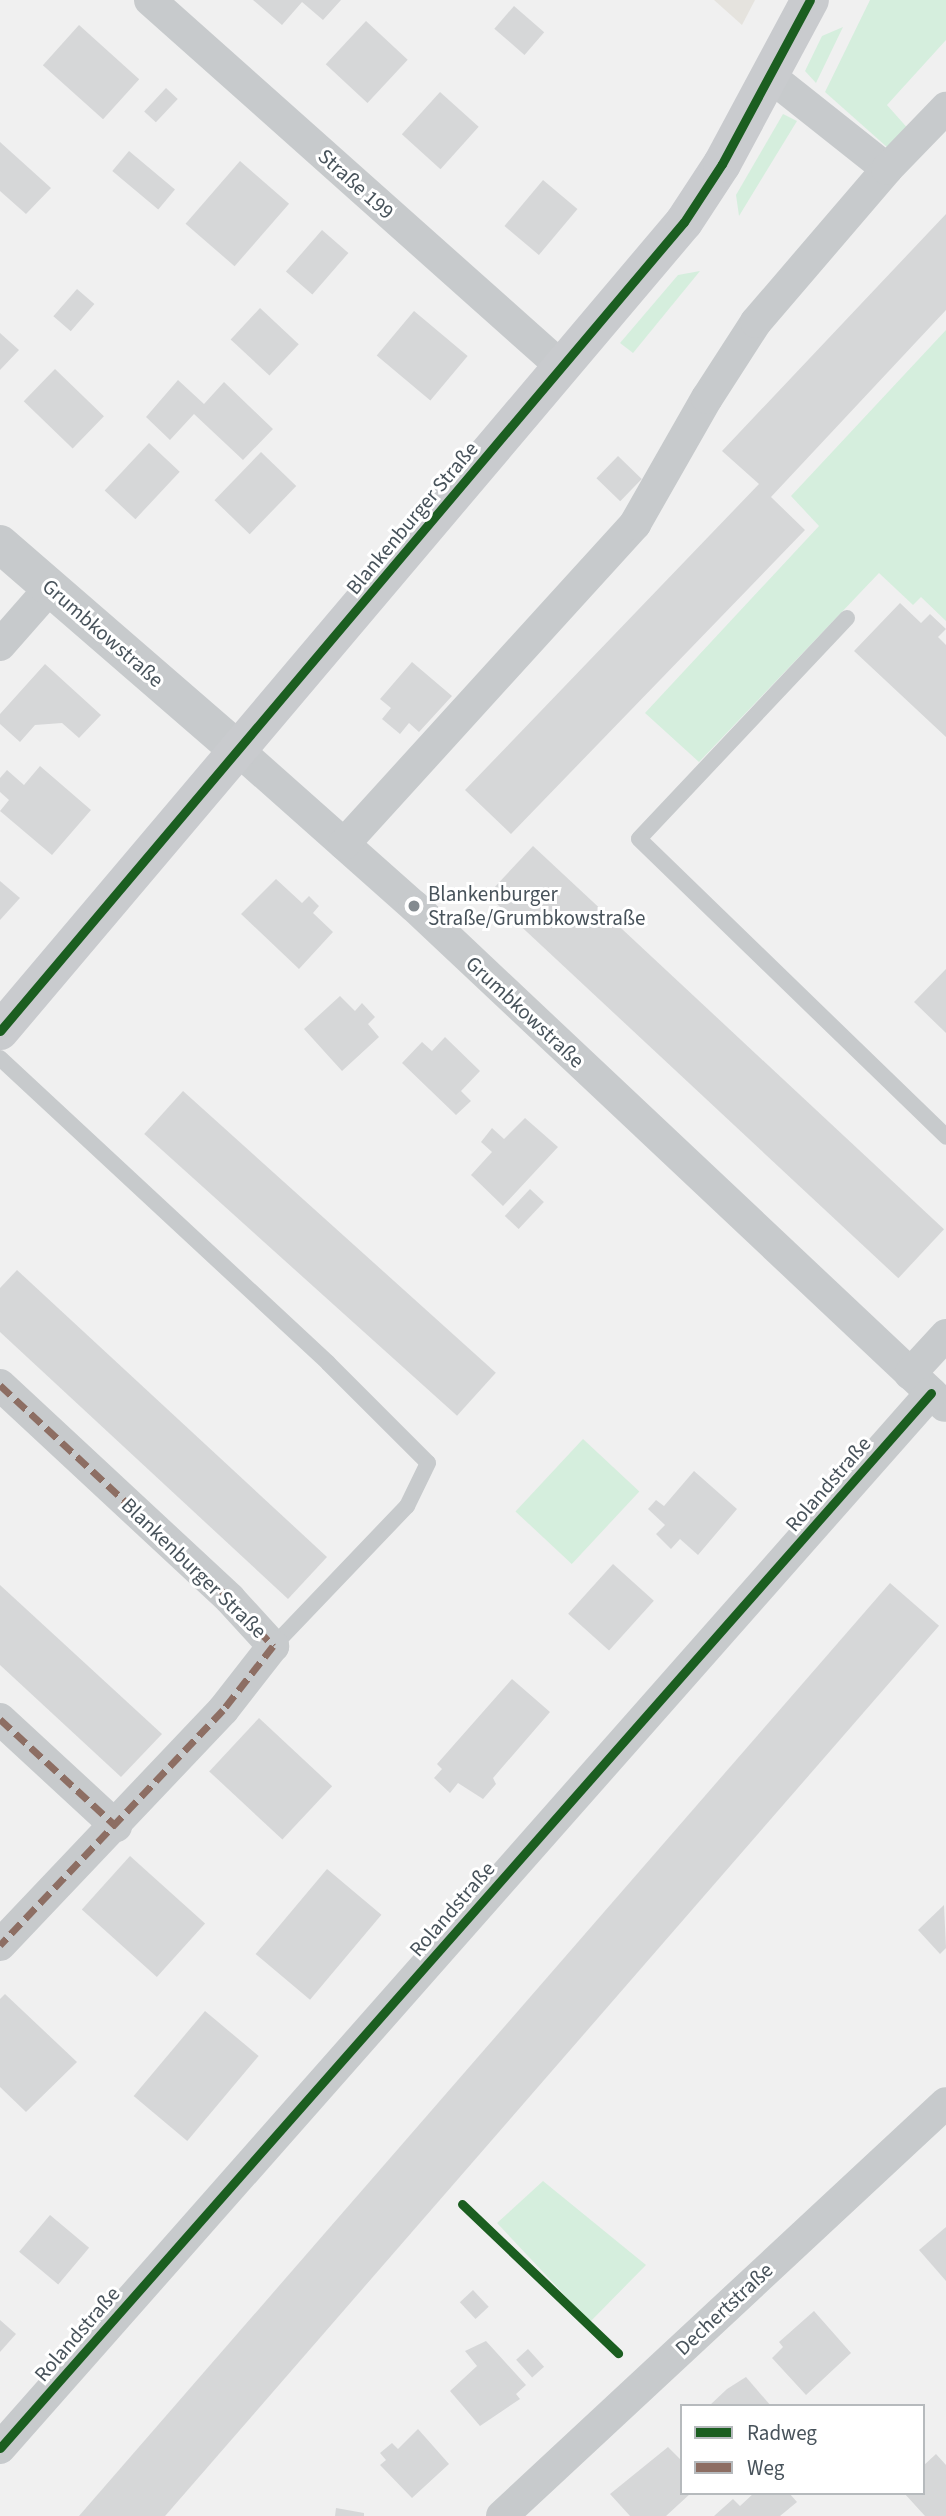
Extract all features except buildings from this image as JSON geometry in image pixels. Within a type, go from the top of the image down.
[{"type":"main road","name":"Blankenburger Straße","points":[[0,1031],[684,222],[771,77],[810,0]]},
{"type":"street","name":"Straße 199","points":[[150,0],[562,368]]},
{"type":"street","points":[[771,77],[887,169]]},
{"type":"street","points":[[344,844],[635,524],[707,398],[756,322],[887,169],[946,108]]},
{"type":"street","name":"Grumbkowstraße","points":[[0,544],[344,844],[929,1392]]},
{"type":"street","points":[[0,646],[51,587]]},
{"type":"street","name":"Rolandstraße","points":[[0,2448],[929,1392],[946,1335]]},
{"type":"street","name":"Blankenburger Straße","points":[[0,1385],[230,1599],[273,1646],[223,1710],[116,1826],[0,1945]]},
{"type":"street","points":[[0,1719],[116,1826]]},
{"type":"street","name":"Dechertstraße","points":[[502,2516],[946,2103]]},
{"type":"lane","points":[[847,618],[639,839],[946,1137]]},
{"type":"lane","points":[[0,1058],[318,1353],[428,1463],[407,1506],[273,1646]]},
{"type":"shaded area","points":[[714,0],[755,0],[742,25]]},
{"type":"green space","points":[[870,0],[946,0],[946,40],[887,105],[911,132],[888,148],[825,92]]},
{"type":"green space","points":[[843,27],[816,83],[805,71],[822,36]]},
{"type":"green space","points":[[783,114],[797,121],[739,216],[736,195]]},
{"type":"green space","points":[[700,271],[633,353],[620,343],[678,275]]},
{"type":"green space","points":[[946,330],[946,621],[921,597],[913,605],[879,573],[699,762],[645,713],[819,526],[791,496]]},
{"type":"green space","points":[[583,1439],[639,1492],[572,1564],[515,1511]]},
{"type":"green space","points":[[543,2181],[646,2265],[590,2322],[497,2223]]},
{"type":"marked path","points":[[0,1385],[230,1599],[273,1646],[223,1710],[0,1945]]},
{"type":"marked path","points":[[0,1719],[116,1826]]},
{"type":"cycle path","points":[[0,1031],[684,222],[722,164],[810,0]]},
{"type":"cycle path","points":[[0,2448],[931,1393]]},
{"type":"cycle path","points":[[462,2204],[618,2353]]},
{"type":"place","name":"Blankenburger Straße/Grumbkowstraße","points":[[414,906]]}]
